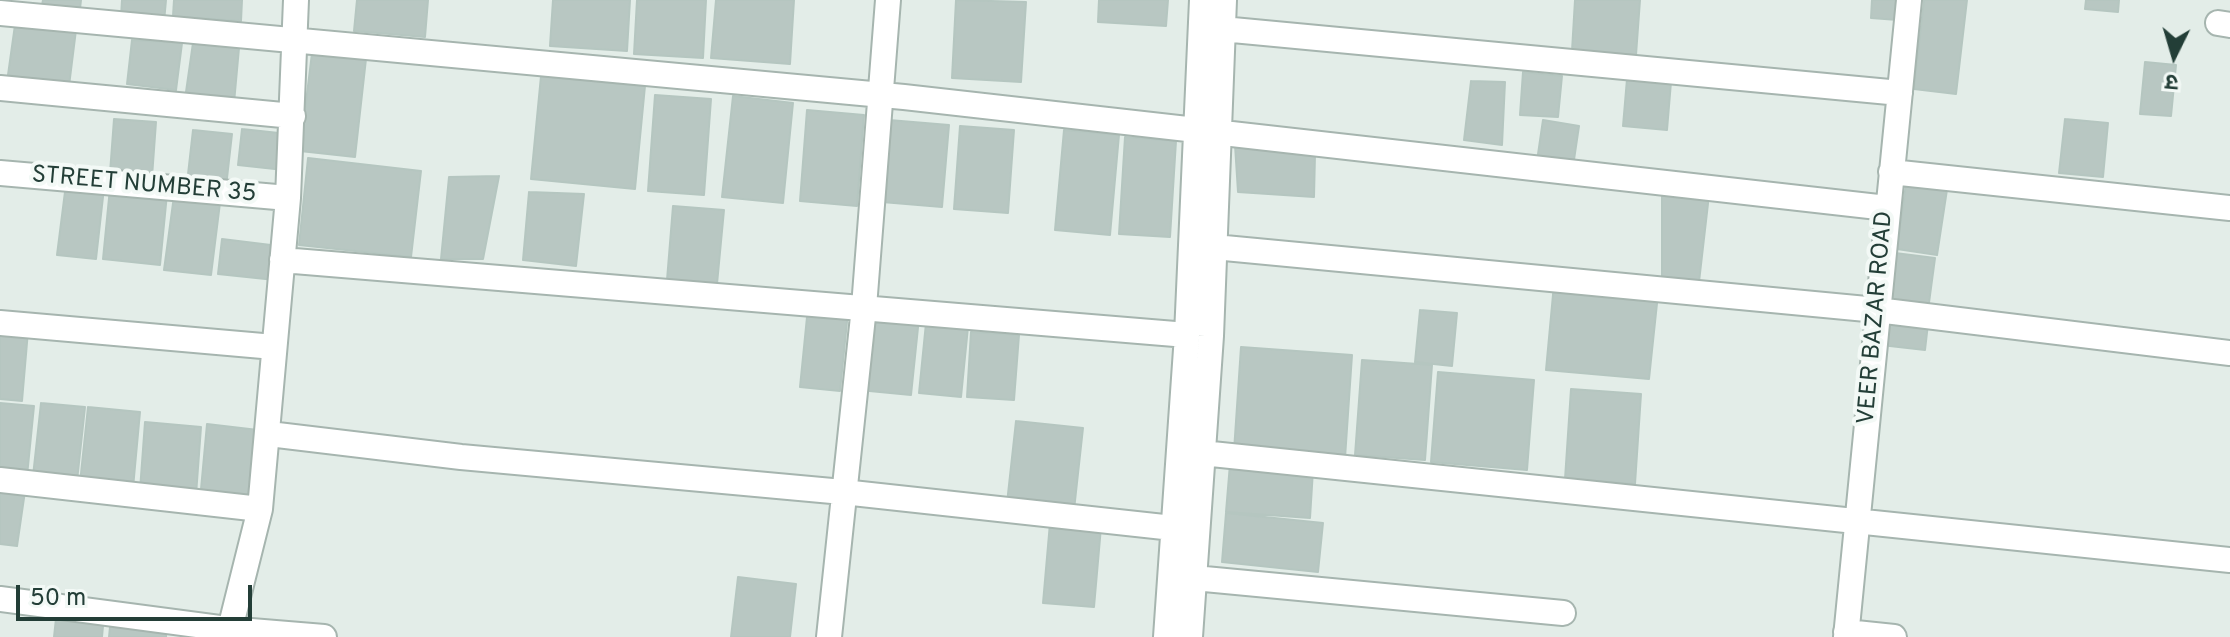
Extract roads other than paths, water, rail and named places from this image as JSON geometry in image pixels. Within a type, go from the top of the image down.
[{"type":"street","points":[[228,633],[260,509],[269,434],[288,198],[296,0]]},
{"type":"street","points":[[829,637],[864,307],[888,0]]},
{"type":"street","points":[[1190,637],[1214,247],[1202,0]]},
{"type":"street","points":[[1166,637],[1187,335],[1206,131],[1224,0]]},
{"type":"street","name":"VEER BAZAR ROAD","points":[[1846,635],[1909,0]]},
{"type":"street","points":[[0,13],[882,96],[1887,208]]},
{"type":"street","points":[[1222,29],[1900,93]]},
{"type":"street","points":[[0,88],[293,116]]},
{"type":"street","points":[[1891,172],[2230,208]]},
{"type":"street","name":"STREET NUMBER 35","points":[[0,173],[288,198]]},
{"type":"street","points":[[1214,247],[1877,310],[2230,353]]},
{"type":"street","points":[[282,260],[1187,335]]},
{"type":"street","points":[[0,323],[274,347]]},
{"type":"street","points":[[269,434],[461,457],[843,492],[1173,528]]},
{"type":"street","points":[[1202,453],[2230,560]]},
{"type":"street","points":[[0,480],[260,509]]},
{"type":"street","points":[[1194,578],[1563,613]]},
{"type":"street","points":[[0,599],[228,633],[324,637]]},
{"type":"street","points":[[1846,635],[1894,637]]}]
